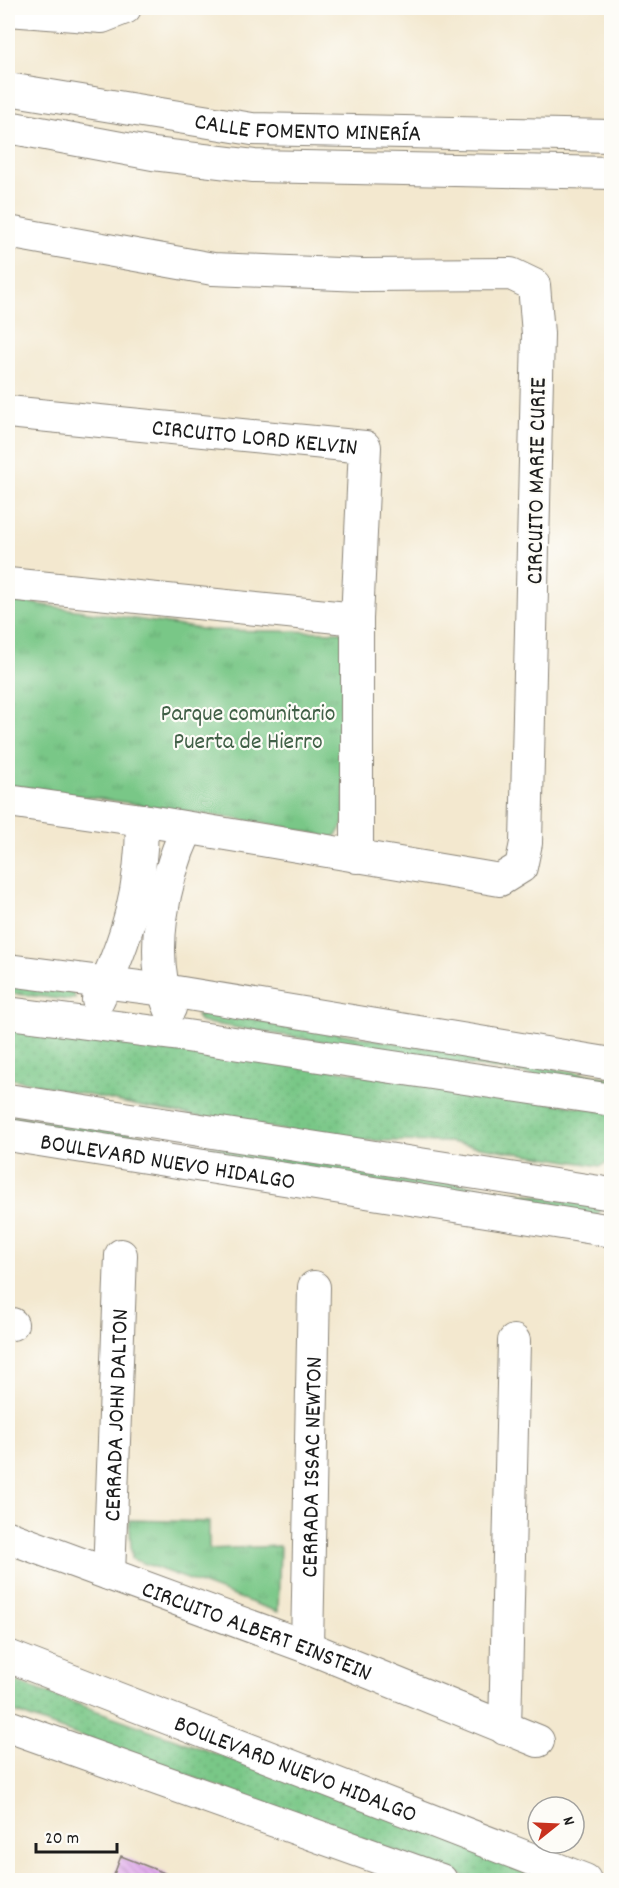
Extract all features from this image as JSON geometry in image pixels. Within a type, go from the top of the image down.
[{"type":"street","points":[[8,10],[102,17],[125,8]]},
{"type":"street","name":"CALLE FOMENTO MINERÍA","points":[[8,88],[252,129],[612,136]]},
{"type":"street","name":"CALLE FOMENTO MINERÍA","points":[[8,127],[153,154],[254,166],[612,173]]},
{"type":"street","name":"CIRCUITO MARIE CURIE","points":[[8,232],[213,269],[363,275],[511,274],[534,285],[538,333],[526,843],[521,867],[500,880],[142,820],[8,801]]},
{"type":"street","name":"CIRCUITO LORD KELVIN","points":[[8,412],[365,447],[357,619],[357,857]]},
{"type":"street","points":[[8,584],[357,619]]},
{"type":"street","points":[[88,1023],[123,940],[138,891],[142,856],[142,820]]},
{"type":"street","points":[[180,1035],[164,990],[161,969],[163,906],[175,853],[187,829]]},
{"type":"street","points":[[8,970],[164,990],[612,1064]]},
{"type":"street","points":[[8,1013],[180,1035],[612,1100]]},
{"type":"street","name":"BOULEVARD NUEVO HIDALGO","points":[[8,1100],[612,1194]]},
{"type":"street","name":"BOULEVARD NUEVO HIDALGO","points":[[8,1135],[612,1231]]},
{"type":"street","name":"CERRADA JOHN DALTON","points":[[110,1574],[121,1255]]},
{"type":"street","name":"CERRADA ISSAC NEWTON","points":[[307,1647],[314,1287]]},
{"type":"street","points":[[505,1729],[514,1341]]},
{"type":"street","name":"CIRCUITO ALBERT EINSTEIN","points":[[8,1537],[307,1647],[538,1741]]},
{"type":"street","name":"BOULEVARD NUEVO HIDALGO","points":[[8,1656],[585,1881]]},
{"type":"street","points":[[8,1726],[441,1881]]},
{"type":"green space","name":"Parque comunitario Puerta de Hierro","points":[[10,600],[208,630],[344,632],[344,824],[334,838],[276,825],[8,785]]},
{"type":"green space","points":[[8,982],[73,991],[75,998],[69,1000],[8,993]]},
{"type":"green space","points":[[204,1011],[611,1078],[609,1087],[200,1022],[196,1016]]},
{"type":"green space","points":[[8,1029],[132,1039],[605,1111],[611,1117],[610,1162],[600,1166],[449,1142],[343,1140],[148,1108],[8,1078]]},
{"type":"green space","points":[[8,1114],[597,1205],[602,1209],[596,1216],[8,1124]]},
{"type":"green space","points":[[129,1520],[209,1522],[209,1549],[280,1546],[278,1612],[132,1559]]},
{"type":"green space","points":[[8,1679],[567,1880],[475,1880],[8,1710]]},
{"type":"building","points":[[121,1856],[167,1874],[164,1880],[112,1880]]}]
